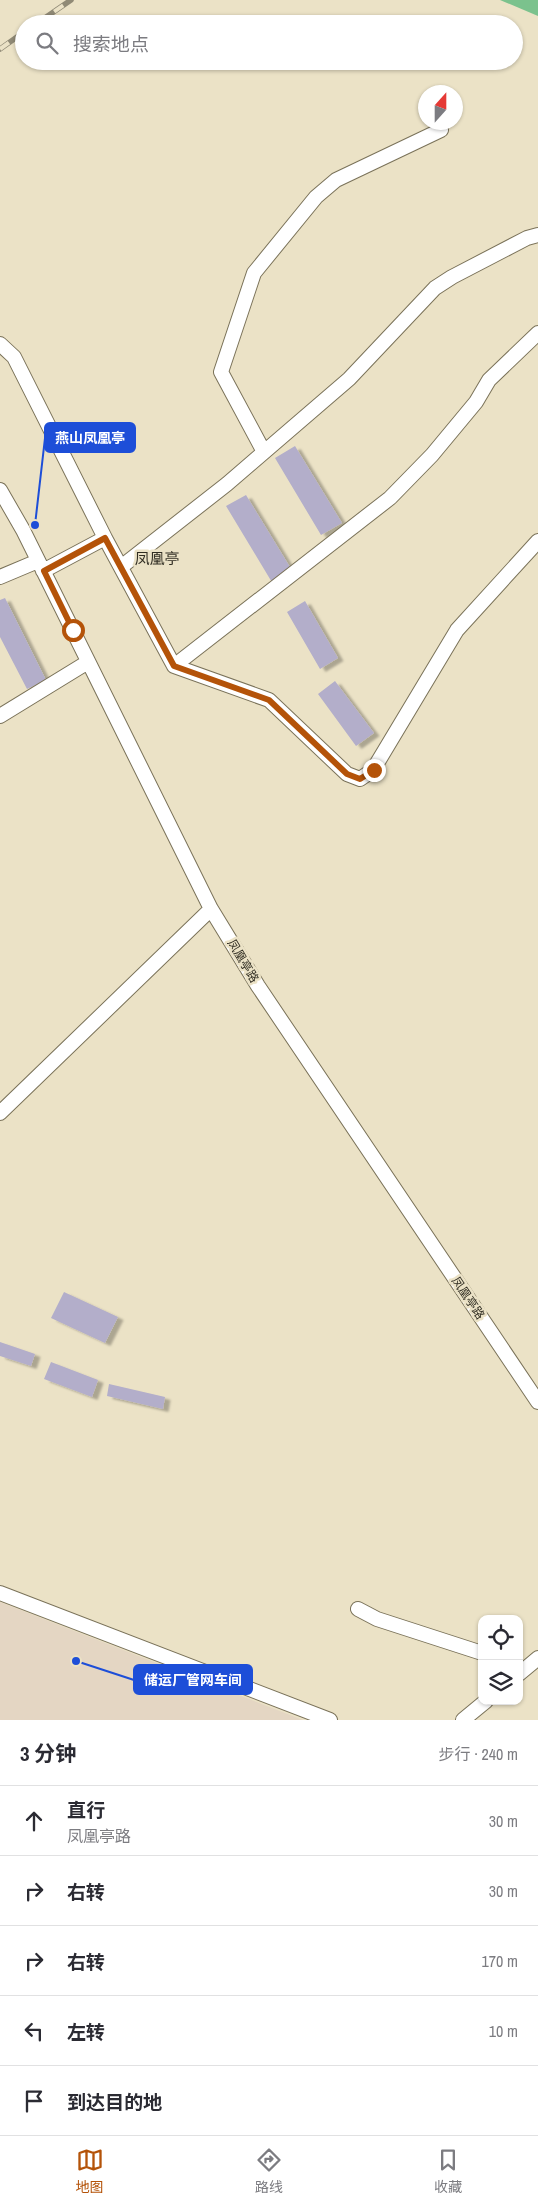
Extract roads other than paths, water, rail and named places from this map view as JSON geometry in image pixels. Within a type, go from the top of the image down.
[{"type":"street","points":[[264,452],[222,372],[254,273],[316,197],[336,180],[441,130]]},
{"type":"street","points":[[121,567],[264,452],[349,380],[435,288],[452,277],[527,238],[538,235]]},
{"type":"street","points":[[174,666],[390,498],[432,455],[476,402],[489,380],[538,332]]},
{"type":"street","points":[[0,344],[14,357],[105,538],[174,666],[269,700],[347,774],[360,779],[374,770],[457,630],[538,541]]},
{"type":"street","name":"凤凰亭路","points":[[0,490],[41,566],[211,909],[258,986],[538,1402]]},
{"type":"street","points":[[0,577],[41,566],[105,538]]},
{"type":"street","points":[[0,716],[88,662]]},
{"type":"street","points":[[0,1113],[211,909]]},
{"type":"street","points":[[0,1593],[330,1720]]},
{"type":"street","points":[[358,1609],[376,1619],[478,1652]]},
{"type":"street","points":[[523,1668],[538,1658]]},
{"type":"street","points":[[463,1720],[481,1705]]},
{"type":"railway","points":[[49,15],[71,0]]},
{"type":"railway","points":[[0,49],[15,38]]},
{"type":"place","name":"燕山凤凰亭","points":[[35,525]]},
{"type":"place","name":"储运厂管网车间","points":[[76,1661]]},
{"type":"district","name":"凤凰亭","points":[[157,558]]}]
